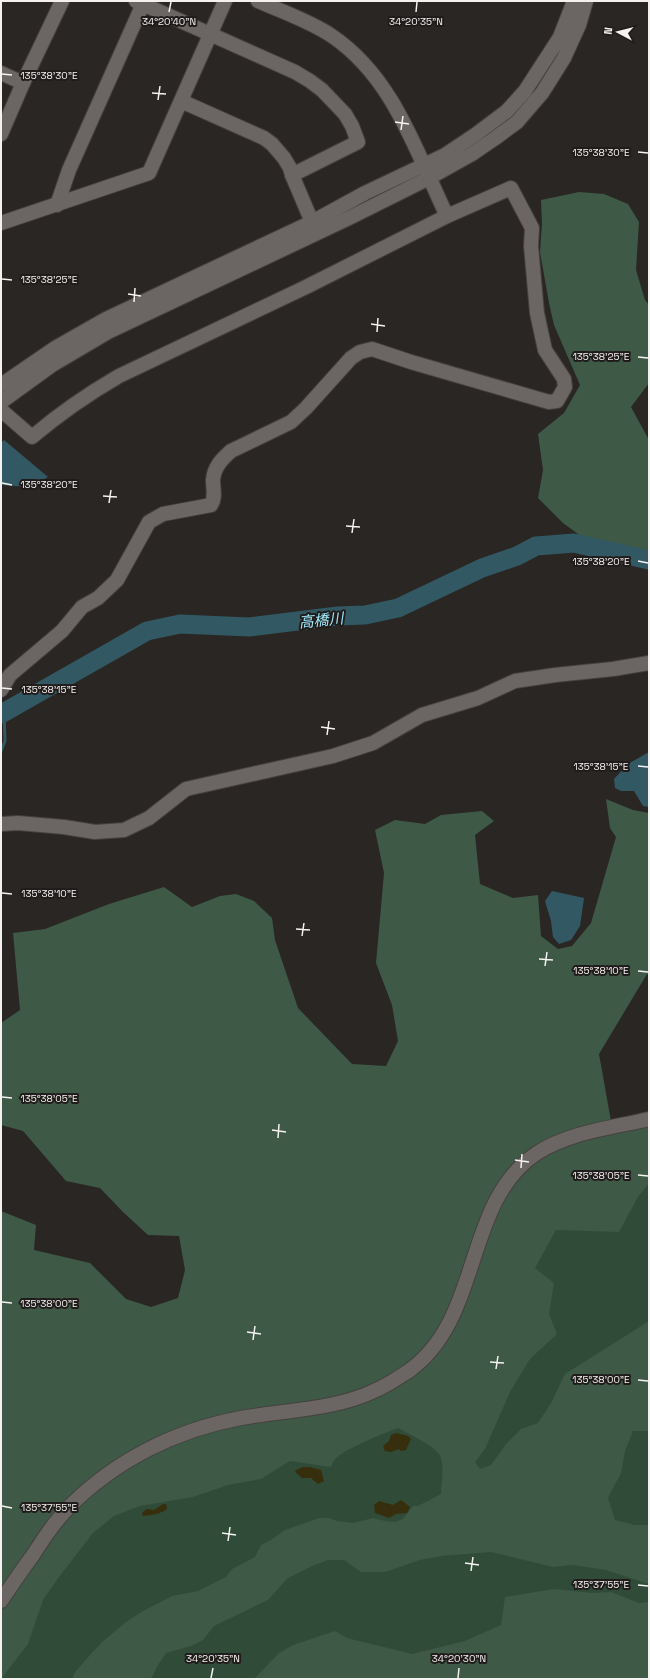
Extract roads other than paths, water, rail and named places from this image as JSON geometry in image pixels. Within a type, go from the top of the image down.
[{"type":"street","points":[[1,134],[23,83],[62,1]]},
{"type":"street","points":[[1,223],[149,173],[225,1]]},
{"type":"street","points":[[258,1],[333,36],[371,69],[390,98],[424,164],[447,216]]},
{"type":"street","points":[[1,385],[55,348],[106,318],[312,222],[365,193],[445,155],[475,135],[511,106],[525,91],[560,37],[574,1]]},
{"type":"street","points":[[1,402],[52,365],[108,332],[349,218],[429,178],[472,154],[517,122],[542,93],[564,58],[579,25],[586,1]]},
{"type":"street","points":[[57,205],[75,156],[140,2],[210,35],[295,72],[310,81],[345,114],[352,126],[358,142],[292,175]]},
{"type":"street","points":[[1,73],[23,83]]},
{"type":"street","points":[[181,101],[264,138],[272,144],[290,168],[312,222]]},
{"type":"street","points":[[1,410],[32,437],[56,416],[119,376],[306,287],[447,216],[511,188],[532,228],[531,246],[537,313],[545,350],[564,379],[565,387],[557,401],[540,400],[372,349],[360,352],[351,358],[306,408],[291,422],[231,451],[223,458],[216,468],[213,479],[214,499],[211,505],[163,514],[149,522],[117,580],[98,598],[82,607],[62,631],[10,675],[1,690]]},
{"type":"street","points":[[1,824],[18,823],[56,826],[95,832],[124,830],[149,818],[186,789],[333,756],[372,743],[422,715],[478,698],[515,681],[649,663]]},
{"type":"street","points":[[1,1602],[47,1533],[69,1507],[97,1481],[128,1459],[168,1439],[202,1426],[240,1418],[343,1402],[388,1384],[412,1368],[428,1353],[446,1331],[458,1304],[489,1216],[503,1189],[515,1172],[538,1153],[570,1136],[649,1120]]},
{"type":"water","points":[[4,440],[48,477],[30,487],[1,485],[1,443]]},
{"type":"water","points":[[649,752],[649,807],[643,806],[634,791],[621,791],[615,788],[614,779],[628,764]]},
{"type":"water","points":[[552,891],[584,898],[580,926],[571,940],[559,944],[553,937],[551,921],[545,901]]},
{"type":"waterway","name":"高橋川","points":[[1,714],[147,631],[180,624],[249,627],[338,616],[365,615],[398,608],[482,568],[517,556],[536,546],[574,543],[649,560]]},
{"type":"waterway","points":[[1,751],[5,741],[4,713]]}]
